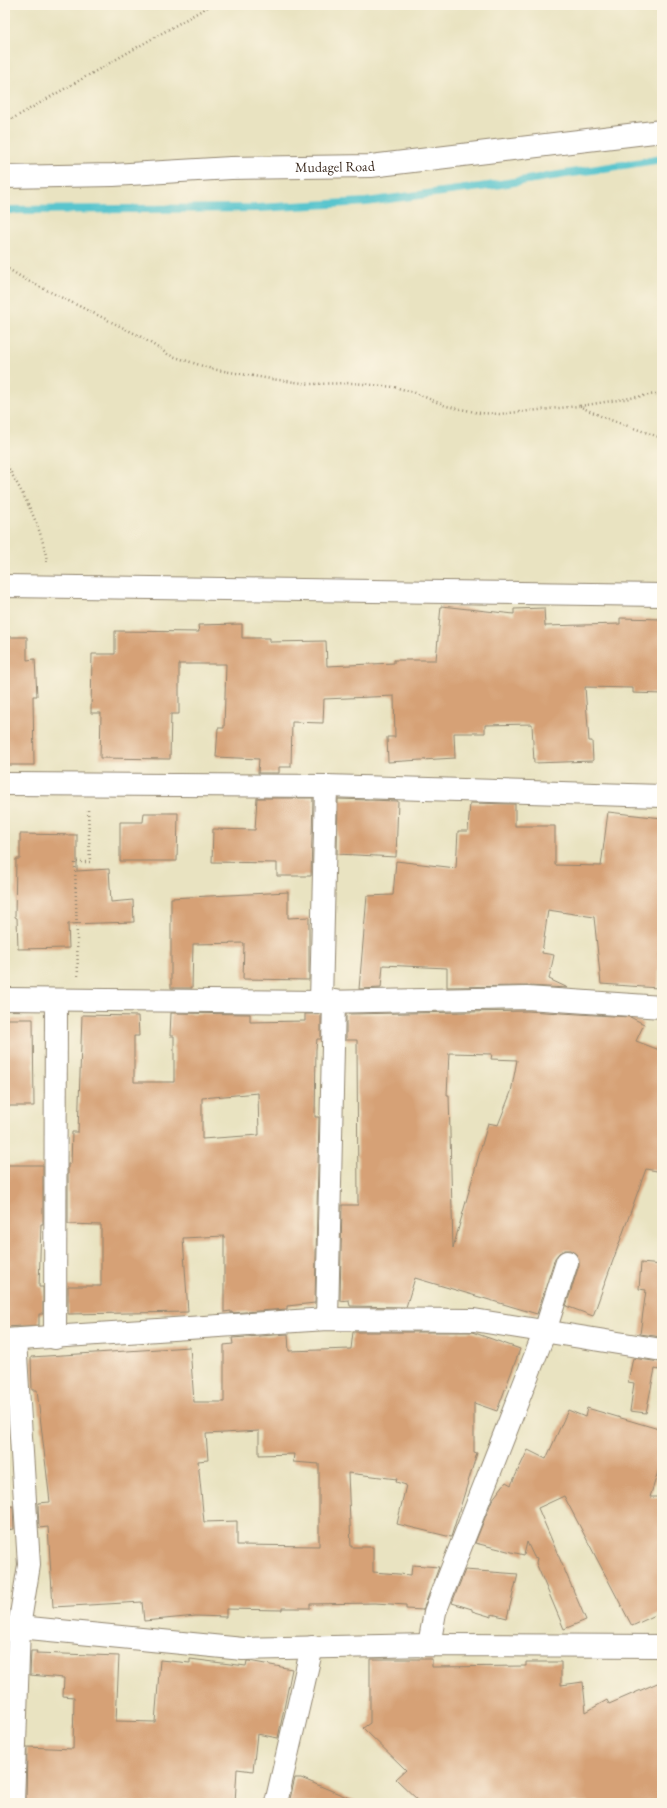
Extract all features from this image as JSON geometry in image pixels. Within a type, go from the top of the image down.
[{"type":"street","name":"Mudagel Road","points":[[5,177],[113,175],[231,168],[371,166],[662,131]]},
{"type":"street","points":[[5,586],[662,595]]},
{"type":"street","points":[[5,784],[326,786],[662,796]]},
{"type":"street","points":[[326,786],[327,1319]]},
{"type":"street","points":[[5,999],[327,1002],[527,998],[662,1007]]},
{"type":"street","points":[[55,1338],[56,1000]]},
{"type":"street","points":[[429,1645],[435,1612],[545,1331],[567,1262]]},
{"type":"street","points":[[13,1803],[12,1627],[29,1565],[10,1340],[327,1319],[474,1320],[662,1350]]},
{"type":"street","points":[[12,1627],[243,1649],[429,1645],[662,1646]]},
{"type":"street","points":[[276,1803],[312,1648]]},
{"type":"path","points":[[5,123],[211,5]]},
{"type":"path","points":[[5,267],[28,281],[138,335],[169,355],[212,368],[271,379],[311,384],[353,383],[394,387],[413,392],[446,406],[480,413],[499,414],[579,406],[662,393]]},
{"type":"path","points":[[579,406],[605,418],[662,438]]},
{"type":"path","points":[[5,462],[26,500],[44,544],[50,587]]},
{"type":"path","points":[[79,1000],[75,862],[90,862],[86,784]]},
{"type":"building","points":[[441,606],[514,614],[514,609],[544,608],[545,626],[620,624],[620,618],[662,619],[662,694],[633,693],[633,688],[585,687],[589,741],[592,741],[593,761],[534,763],[532,724],[485,725],[485,733],[454,733],[455,758],[388,762],[387,737],[395,737],[394,696],[324,699],[323,723],[292,722],[291,767],[279,767],[279,773],[258,773],[259,759],[216,757],[218,728],[224,728],[226,664],[179,664],[179,714],[171,714],[170,759],[100,758],[101,713],[91,713],[92,654],[115,654],[115,631],[199,632],[198,625],[242,624],[242,638],[270,638],[270,642],[326,641],[327,666],[394,663],[394,660],[436,660]]},
{"type":"building","points":[[5,637],[27,637],[27,660],[35,659],[37,696],[33,696],[34,765],[5,765]]},
{"type":"building","points":[[257,798],[313,798],[311,876],[277,876],[277,863],[212,862],[213,829],[255,830]]},
{"type":"building","points":[[338,799],[398,801],[396,857],[337,854]]},
{"type":"building","points":[[470,803],[515,804],[515,826],[555,826],[555,865],[601,866],[608,812],[662,818],[662,931],[658,988],[601,984],[594,917],[548,910],[542,953],[554,955],[549,979],[568,988],[527,986],[447,987],[447,968],[383,965],[381,988],[359,989],[367,896],[393,895],[396,861],[456,868],[458,831],[468,831]]},
{"type":"building","points":[[144,813],[178,813],[177,861],[120,861],[120,822],[143,822]]},
{"type":"building","points":[[20,834],[77,835],[77,871],[109,869],[111,902],[133,900],[134,922],[68,924],[69,948],[18,949],[17,918],[15,917],[16,859],[20,859]]},
{"type":"building","points":[[288,892],[288,918],[309,917],[309,980],[243,979],[244,943],[193,944],[192,988],[171,988],[171,898]]},
{"type":"building","points":[[527,1011],[630,1017],[644,1024],[636,1041],[662,1051],[662,1172],[646,1169],[593,1316],[566,1306],[579,1265],[579,1260],[576,1254],[570,1250],[565,1250],[559,1253],[555,1258],[537,1314],[415,1278],[406,1307],[350,1306],[349,1300],[340,1301],[342,1205],[358,1205],[357,1040],[346,1040],[346,1014]],"holes":[[[449,1053],[492,1054],[491,1059],[517,1060],[511,1092],[498,1125],[488,1123],[453,1248],[449,1095],[447,1095]]]},
{"type":"building","points":[[171,1013],[250,1014],[250,1022],[305,1021],[305,1014],[321,1014],[321,1039],[317,1039],[316,1049],[315,1117],[319,1117],[315,1303],[287,1306],[287,1309],[231,1313],[231,1311],[224,1312],[224,1236],[183,1238],[188,1312],[68,1314],[68,1286],[101,1286],[101,1225],[68,1224],[68,1164],[71,1164],[72,1132],[78,1132],[82,1015],[138,1016],[139,1036],[134,1036],[134,1082],[174,1082],[174,1036],[170,1036]],"holes":[[[258,1093],[259,1135],[202,1139],[202,1098]]]},
{"type":"building","points":[[5,1019],[33,1019],[34,1106],[5,1106]]},
{"type":"building","points":[[5,1165],[43,1165],[43,1224],[41,1224],[39,1287],[43,1287],[43,1314],[39,1314],[39,1325],[5,1327]]},
{"type":"building","points":[[641,1263],[662,1265],[662,1337],[640,1334],[646,1290],[639,1289]]},
{"type":"building","points":[[353,1332],[472,1332],[520,1349],[497,1411],[474,1403],[474,1452],[477,1453],[451,1537],[397,1524],[406,1485],[396,1482],[397,1479],[348,1473],[351,1547],[373,1547],[373,1572],[411,1575],[412,1565],[439,1567],[423,1610],[406,1609],[406,1605],[375,1603],[310,1604],[310,1608],[282,1608],[282,1610],[226,1609],[226,1617],[196,1616],[144,1621],[142,1602],[53,1607],[48,1527],[39,1528],[38,1503],[50,1502],[37,1390],[32,1390],[31,1357],[190,1347],[194,1402],[224,1402],[224,1345],[233,1344],[232,1338],[288,1334],[289,1351],[351,1349]],"holes":[[[259,1431],[259,1455],[294,1454],[293,1462],[319,1464],[319,1546],[237,1545],[237,1521],[204,1522],[198,1461],[208,1460],[206,1434]]]},
{"type":"building","points":[[633,1358],[660,1362],[659,1370],[655,1369],[646,1413],[630,1411],[634,1383],[628,1382]]},
{"type":"building","points":[[587,1408],[662,1430],[662,1459],[650,1497],[662,1497],[662,1612],[632,1626],[564,1496],[538,1508],[586,1620],[564,1629],[536,1563],[537,1558],[534,1557],[527,1542],[524,1555],[475,1543],[492,1500],[506,1482],[511,1485],[528,1450],[546,1459],[568,1410],[585,1417]]},
{"type":"building","points":[[13,1506],[14,1529],[5,1530],[5,1507]]},
{"type":"building","points":[[465,1570],[518,1574],[507,1618],[492,1614],[492,1617],[452,1603]]},
{"type":"building","points":[[31,1651],[37,1651],[36,1653],[119,1656],[116,1721],[155,1722],[160,1660],[190,1663],[190,1659],[246,1666],[247,1661],[249,1661],[292,1669],[278,1738],[257,1734],[253,1771],[237,1769],[235,1803],[26,1803],[27,1747],[73,1749],[74,1697],[63,1696],[64,1678],[30,1675]]},
{"type":"building","points":[[370,1659],[432,1659],[432,1667],[526,1666],[526,1662],[561,1662],[561,1685],[583,1682],[586,1712],[607,1700],[609,1704],[662,1681],[662,1803],[421,1803],[396,1779],[406,1770],[363,1728],[370,1723]]},
{"type":"building","points":[[295,1778],[301,1778],[361,1803],[289,1803]]},
{"type":"waterway","points":[[5,210],[258,208],[366,202],[488,186],[662,159]]}]
